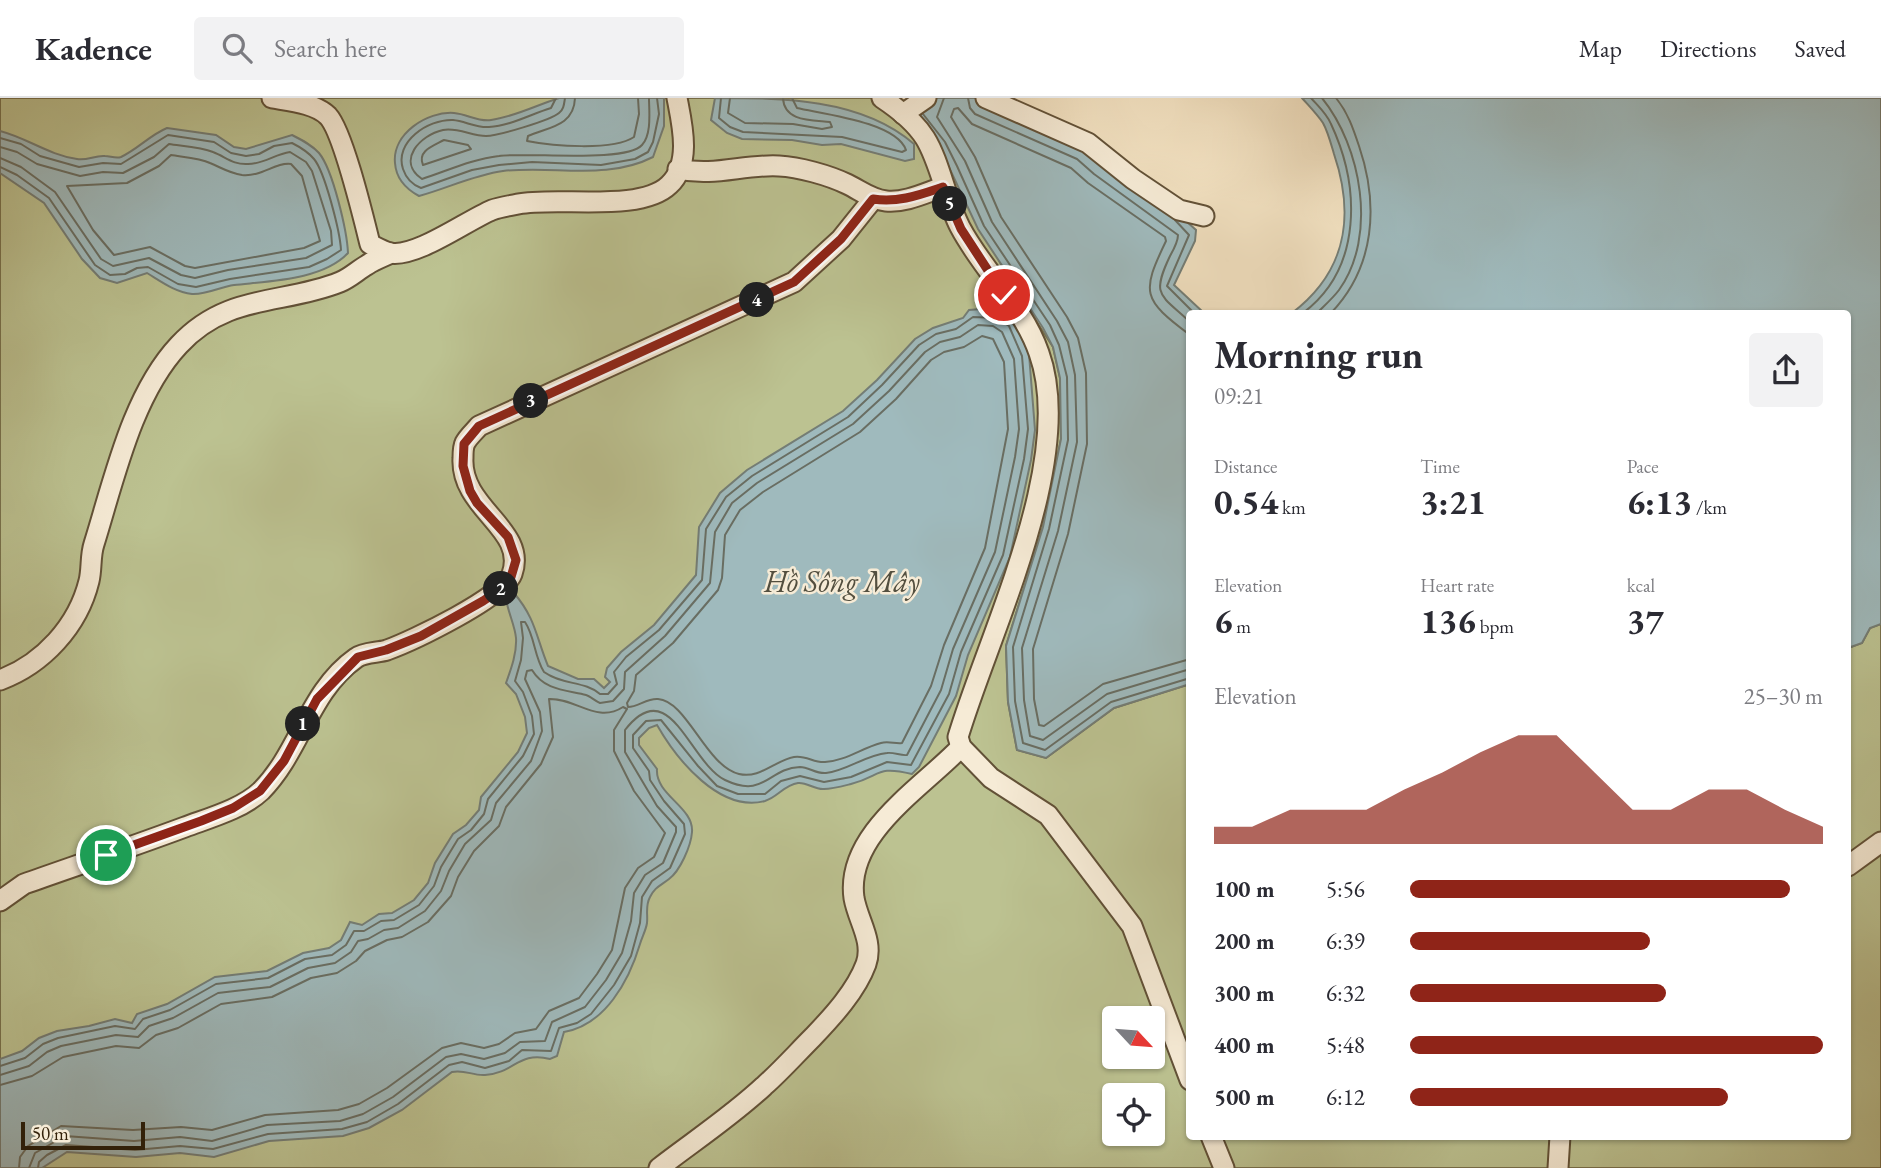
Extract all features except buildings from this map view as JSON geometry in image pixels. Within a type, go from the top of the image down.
[{"type":"lane","points":[[272,98],[308,105],[328,116],[344,152],[370,244],[391,253]]},
{"type":"lane","points":[[0,680],[20,673],[46,653],[69,626],[89,582],[93,549],[135,417],[152,383],[180,344],[207,323],[240,305],[312,291],[343,281],[366,265],[391,253],[412,250],[494,209],[525,202],[610,201],[645,196],[668,187],[678,169],[684,147],[677,98]]},
{"type":"lane","points":[[882,98],[903,114],[925,138],[961,229],[981,262],[1027,323],[1040,354],[1047,383],[1048,423],[1041,481],[1012,583],[958,737],[961,747],[990,778],[1048,815],[1121,908],[1132,926],[1186,1069]]},
{"type":"lane","points":[[903,114],[926,98]]},
{"type":"lane","points":[[986,98],[1088,143],[1133,179],[1179,210],[1204,216]]},
{"type":"lane","points":[[678,169],[709,173],[782,166],[846,184],[873,199],[889,201],[910,198],[943,187]]},
{"type":"lane","points":[[0,901],[24,884],[201,821],[233,808],[260,791],[284,761],[317,699],[358,657],[386,650],[421,636],[483,601],[501,589],[511,577],[516,560],[508,537],[477,503],[470,491],[463,466],[464,444],[479,426],[794,282],[841,239],[873,199]]},
{"type":"lane","points":[[659,1168],[764,1087],[828,1021],[852,990],[866,964],[870,945],[854,896],[856,863],[868,840],[885,819],[961,747]]},
{"type":"lane","points":[[1851,864],[1881,842]]},
{"type":"lane","points":[[1214,1140],[1224,1168]]},
{"type":"lane","points":[[1558,1168],[1560,1140]]},
{"type":"green space","points":[[0,98],[872,98],[939,146],[1009,279],[1053,347],[1060,378],[1061,439],[1043,527],[1006,646],[1008,702],[1017,750],[1046,758],[1114,708],[1186,685],[1186,1140],[1851,1140],[1851,647],[1862,643],[1870,628],[1881,624],[1881,1168],[0,1168]]},
{"type":"water","points":[[559,98],[664,98],[664,126],[653,157],[635,164],[598,170],[503,171],[419,196],[400,178],[395,163],[399,143],[413,126],[423,120],[444,113],[454,113],[491,120],[517,114]]},
{"type":"water","points":[[715,98],[793,100],[845,109],[870,117],[914,144],[914,159],[905,161],[841,144],[742,139],[727,133],[711,120]]},
{"type":"water","points":[[933,98],[976,98],[1052,129],[1177,213],[1196,230],[1195,241],[1174,285],[1201,310],[1186,310],[1186,685],[1114,708],[1046,758],[1017,750],[1008,702],[1006,646],[1043,527],[1061,439],[1060,378],[1053,347],[1043,328],[978,229],[939,146],[910,113]]},
{"type":"water","points":[[1302,98],[1881,98],[1881,624],[1870,628],[1862,643],[1851,647],[1851,310],[1295,310],[1324,280],[1335,261],[1344,221],[1340,177],[1328,134],[1321,120]]},
{"type":"water","points":[[167,128],[216,135],[234,147],[246,149],[292,135],[310,145],[324,161],[334,186],[348,253],[325,269],[310,274],[234,285],[197,294],[174,289],[147,273],[117,283],[100,278],[82,259],[44,203],[0,173],[0,131],[57,154],[81,159],[121,157]]},
{"type":"water","name":"Hồ Sông Mây","points":[[969,310],[999,311],[1014,321],[1029,354],[1035,430],[1031,460],[1010,557],[968,655],[956,696],[919,767],[912,774],[885,771],[861,781],[827,789],[798,783],[765,801],[748,803],[732,799],[702,781],[688,768],[657,725],[649,728],[639,738],[639,745],[657,769],[662,786],[687,815],[692,832],[690,844],[677,870],[650,897],[646,928],[622,986],[603,1011],[592,1020],[579,1028],[564,1032],[557,1056],[550,1059],[539,1057],[523,1060],[503,1071],[485,1075],[452,1072],[402,1110],[369,1128],[343,1136],[269,1141],[214,1157],[180,1153],[136,1157],[67,1152],[42,1168],[0,1168],[0,1059],[22,1051],[39,1038],[57,1031],[115,1019],[132,1023],[137,1014],[167,1004],[215,977],[267,971],[303,953],[329,948],[341,940],[350,922],[362,925],[379,914],[392,913],[414,900],[428,883],[435,863],[453,834],[466,825],[479,810],[481,797],[518,752],[527,733],[525,717],[516,694],[506,683],[516,644],[506,599],[514,593],[527,611],[548,666],[578,679],[594,679],[604,688],[610,682],[605,677],[607,668],[621,652],[654,625],[696,575],[699,527],[720,493],[747,470],[843,411],[877,380],[915,339],[933,328],[963,318]]},
{"type":"route","points":[[106,855],[233,808],[260,791],[284,761],[317,699],[358,657],[386,650],[421,636],[501,589],[511,577],[516,560],[508,537],[477,503],[470,491],[463,466],[464,444],[479,426],[794,282],[841,239],[873,199],[889,201],[910,198],[943,187],[961,229],[1004,295]]}]
